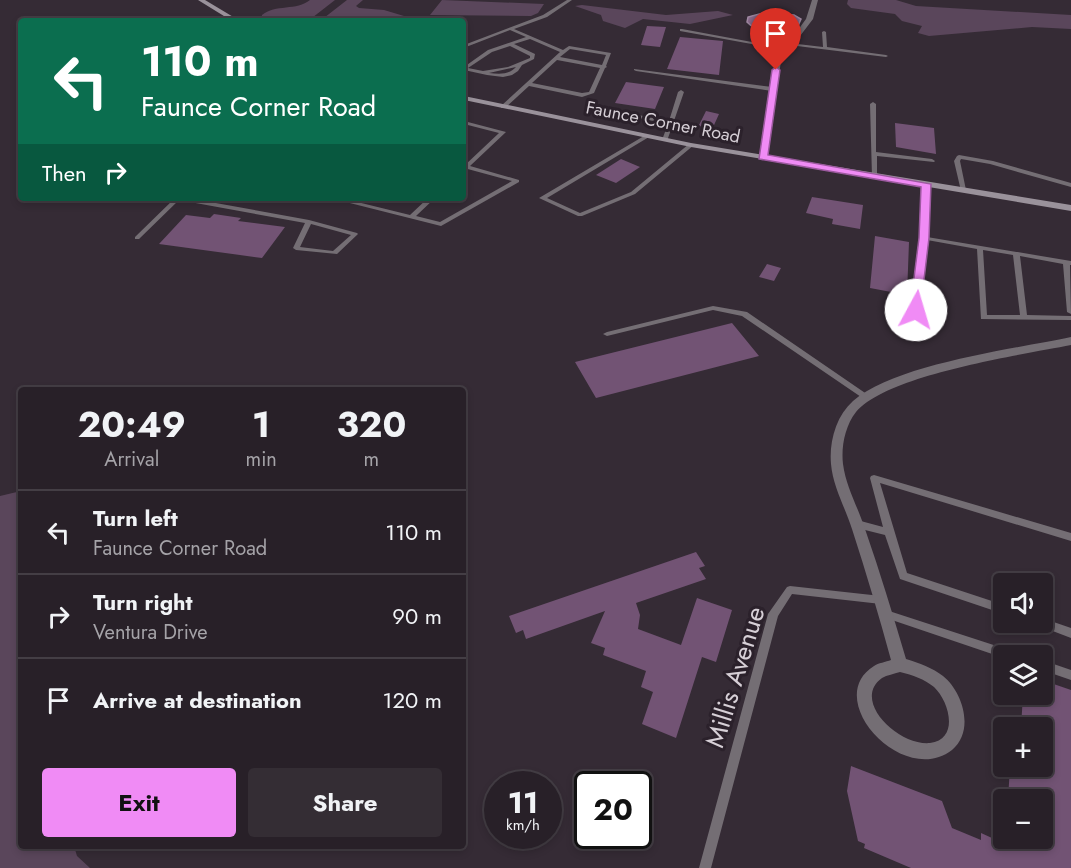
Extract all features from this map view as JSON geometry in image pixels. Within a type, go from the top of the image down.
[{"type":"main road","points":[[201,0],[232,18]]},
{"type":"main road","name":"Faunce Corner Road","points":[[466,98],[646,137],[1071,208]]},
{"type":"street","points":[[763,157],[778,61],[787,46],[810,22],[815,0]]},
{"type":"street","points":[[900,665],[857,524],[838,474],[836,449],[843,423],[857,403],[881,388],[927,373],[1071,341]]},
{"type":"street","points":[[900,665],[930,675],[943,686],[952,699],[957,713],[957,728],[952,739],[942,748],[928,751],[913,750],[897,744],[872,721],[866,707],[864,693],[867,681],[875,672],[886,667],[900,665]]},
{"type":"lane","points":[[466,45],[545,16],[570,0]]},
{"type":"lane","points":[[511,29],[563,52]]},
{"type":"lane","points":[[682,30],[787,46],[825,48],[886,56]]},
{"type":"lane","points":[[824,32],[825,48]]},
{"type":"lane","points":[[466,68],[480,57],[530,37]]},
{"type":"lane","points":[[466,69],[500,75],[510,74],[520,64],[532,59],[533,56],[510,44]]},
{"type":"lane","points":[[503,107],[556,58],[570,47],[606,53],[610,56],[594,91],[587,94],[528,84]]},
{"type":"lane","points":[[556,58],[605,67]]},
{"type":"lane","points":[[636,70],[772,89]]},
{"type":"lane","points":[[664,140],[681,92]]},
{"type":"lane","points":[[873,104],[874,176]]},
{"type":"lane","points":[[623,114],[671,123]]},
{"type":"lane","points":[[466,123],[503,132],[466,167]]},
{"type":"lane","points":[[646,137],[542,198],[579,215],[633,193],[691,145]]},
{"type":"lane","points":[[874,154],[932,161]]},
{"type":"lane","points":[[963,190],[957,161],[959,157],[991,162],[1071,184]]},
{"type":"lane","points":[[345,201],[441,225],[517,181],[466,168]]},
{"type":"lane","points":[[916,310],[924,238],[926,184]]},
{"type":"lane","points":[[137,238],[175,201]]},
{"type":"lane","points":[[194,201],[309,222],[355,234],[335,253],[296,248],[309,222]]},
{"type":"lane","points":[[411,217],[429,201]]},
{"type":"lane","points":[[924,238],[1069,263],[1071,312]]},
{"type":"lane","points":[[980,248],[984,317],[1071,318]]},
{"type":"lane","points":[[1016,254],[1024,317]]},
{"type":"lane","points":[[607,334],[714,308],[727,309],[744,314],[867,397]]},
{"type":"lane","points":[[993,606],[903,576],[874,478],[1071,537]]},
{"type":"lane","points":[[857,524],[889,532]]},
{"type":"lane","name":"Millis Avenue","points":[[705,868],[773,614],[790,590],[881,600]]},
{"type":"lane","points":[[886,614],[993,650]]},
{"type":"lane","points":[[1053,626],[1071,633]]},
{"type":"lane","points":[[1053,669],[1071,675]]},
{"type":"shaded area","points":[[310,0],[335,0],[312,18],[262,18],[267,12]]},
{"type":"shaded area","points":[[347,0],[363,0],[356,6],[359,8],[384,10],[404,16],[396,18],[324,18]]},
{"type":"shaded area","points":[[442,0],[544,4],[538,13],[531,16],[430,15]]},
{"type":"shaded area","points":[[848,0],[896,0],[916,6],[1071,15],[1071,29],[1032,27],[929,36],[918,33],[922,26],[902,21],[895,14],[851,8],[847,4]]},
{"type":"shaded area","points":[[575,6],[666,15],[718,11],[733,15],[690,24],[643,19],[625,28],[603,21],[601,15]]},
{"type":"shaded area","points":[[763,13],[794,15],[801,19],[798,26],[778,31],[764,31],[747,22],[748,17]]},
{"type":"shaded area","points":[[18,492],[18,849],[75,849],[77,856],[90,868],[0,868],[0,496]]},
{"type":"building","points":[[647,26],[666,27],[660,47],[641,45]]},
{"type":"building","points":[[680,37],[723,41],[719,75],[667,69]]},
{"type":"building","points":[[626,82],[664,87],[655,109],[615,103]]},
{"type":"building","points":[[706,111],[719,114],[710,134],[699,125]]},
{"type":"building","points":[[895,123],[934,128],[936,154],[896,147]]},
{"type":"building","points":[[621,159],[640,167],[616,183],[596,175]]},
{"type":"building","points":[[812,197],[863,205],[860,229],[832,224],[833,219],[806,213]]},
{"type":"building","points":[[214,214],[241,218],[238,221],[285,227],[262,258],[159,244],[186,215],[210,218]]},
{"type":"building","points":[[875,236],[909,242],[907,295],[870,288]]},
{"type":"building","points":[[767,264],[781,268],[774,281],[759,277]]},
{"type":"building","points":[[732,323],[759,356],[596,398],[575,362]]},
{"type":"building","points":[[696,552],[705,566],[699,568],[706,579],[636,603],[640,615],[638,629],[681,645],[697,598],[732,610],[716,662],[702,657],[676,738],[642,724],[653,692],[641,687],[646,671],[603,655],[605,648],[591,643],[605,611],[526,639],[523,630],[516,633],[509,616]]},
{"type":"building","points":[[1053,684],[1071,690],[1071,868],[911,868],[864,848],[865,844],[858,841],[847,791],[851,766],[942,801],[952,828],[981,840],[981,833],[993,838],[993,849],[1053,849],[1053,789],[1009,789],[1009,777],[1053,777],[1053,717],[1022,717],[1022,705],[1053,705]]},
{"type":"route","points":[[776,70],[763,157],[926,184],[924,238],[916,310]]}]
